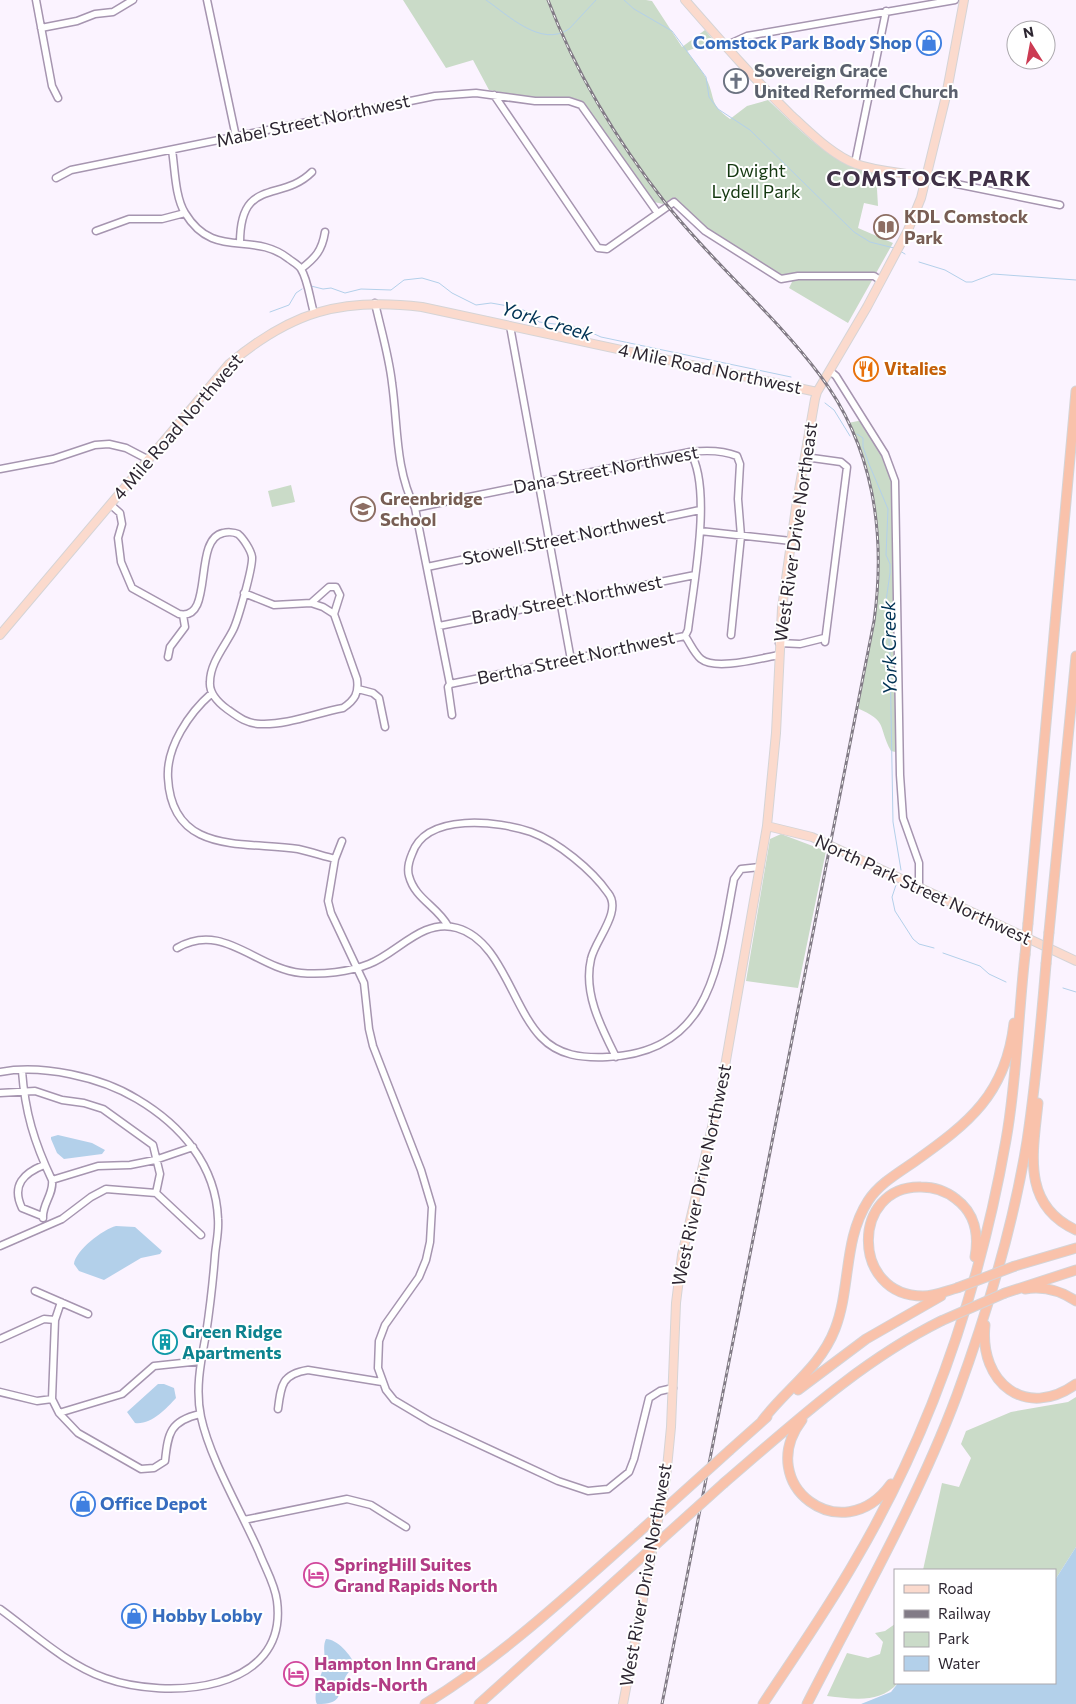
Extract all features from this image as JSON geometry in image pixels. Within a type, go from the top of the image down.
[{"type":"highway","points":[[763,1704],[856,1561],[902,1470],[947,1363],[969,1301],[996,1190],[1007,1138],[1016,1070],[1076,391]]},
{"type":"highway","points":[[1076,656],[1039,1050],[1034,1179],[1041,1198],[1049,1210],[1062,1223],[1076,1230]]},
{"type":"highway","points":[[762,1421],[777,1402],[810,1372],[830,1342],[839,1314],[855,1229],[868,1200],[893,1176],[959,1130],[986,1101],[997,1084],[1009,1052],[1025,956]]},
{"type":"highway","points":[[807,1704],[918,1486],[957,1396],[987,1310],[1017,1191],[1027,1143],[1039,1050]]},
{"type":"highway","points":[[969,1301],[977,1240],[975,1227],[967,1210],[952,1196],[932,1188],[908,1188],[889,1198],[873,1217],[868,1234],[868,1251],[878,1273],[891,1286],[912,1295],[928,1296],[957,1288],[1015,1266],[1076,1248]]},
{"type":"highway","points":[[479,1704],[724,1483],[820,1400],[891,1350],[941,1321],[1009,1292],[1076,1270]]},
{"type":"highway","points":[[425,1704],[510,1644],[806,1383],[858,1344],[892,1322],[957,1288]]},
{"type":"highway","points":[[1009,1292],[1031,1288],[1047,1289],[1068,1296],[1076,1301]]},
{"type":"highway","points":[[987,1310],[984,1350],[989,1367],[1009,1390],[1032,1398],[1047,1398],[1063,1393],[1076,1384]]},
{"type":"highway","points":[[820,1400],[797,1428],[789,1447],[789,1470],[794,1483],[809,1502],[827,1511],[838,1513],[851,1513],[865,1509],[881,1497],[902,1470]]},
{"type":"highway","points":[[485,1704],[506,1680]]},
{"type":"main road","points":[[686,0],[764,88],[803,126],[836,153],[854,163],[928,178]]},
{"type":"main road","name":"West River Drive Northeast","points":[[767,826],[776,733],[780,643],[791,541],[817,392],[911,222],[928,178],[964,0]]},
{"type":"main road","name":"4 Mile Road Northwest","points":[[0,635],[229,364],[273,331],[314,313],[342,306],[375,303],[422,307],[817,392]]},
{"type":"main road","name":"North Park Street Northwest","points":[[767,826],[812,837],[1076,961]]},
{"type":"main road","name":"West River Drive Northwest","points":[[623,1704],[666,1478],[673,1388],[676,1303],[682,1256],[721,1089],[767,826]]},
{"type":"street","points":[[36,0],[52,86],[58,98]]},
{"type":"street","points":[[41,28],[78,21],[95,14],[113,12],[133,0]]},
{"type":"street","points":[[207,0],[236,137]]},
{"type":"street","points":[[725,46],[747,36],[954,0]]},
{"type":"street","points":[[854,163],[886,11]]},
{"type":"street","points":[[494,95],[594,244],[602,249],[611,247],[674,202],[705,231],[781,279],[798,276],[874,276],[880,280]]},
{"type":"street","name":"Mabel Street Northwest","points":[[56,178],[71,170],[435,96],[494,95],[535,102],[575,102],[585,109],[658,212]]},
{"type":"street","points":[[172,150],[185,213],[204,234],[224,243],[263,246],[276,250],[301,269],[314,313]]},
{"type":"street","points":[[240,243],[240,226],[252,202],[267,192],[295,185],[312,172]]},
{"type":"street","points":[[928,178],[1060,205]]},
{"type":"street","points":[[96,231],[129,219],[162,219],[185,213]]},
{"type":"street","points":[[301,269],[317,256],[323,244],[325,232]]},
{"type":"street","points":[[375,303],[392,382],[396,432],[402,470],[406,488],[415,508],[450,684],[448,687],[452,715]]},
{"type":"street","points":[[510,326],[537,483],[571,660]]},
{"type":"street","points":[[830,371],[836,376],[881,447],[895,481],[903,818],[919,863],[919,888]]},
{"type":"street","points":[[0,469],[53,459],[95,445],[109,444],[126,448],[149,460]]},
{"type":"street","points":[[685,636],[688,630],[700,531],[700,510],[695,462],[690,452]]},
{"type":"street","name":"Dana Street Northwest","points":[[415,508],[690,452],[732,454],[739,460],[738,499],[741,536],[731,635]]},
{"type":"street","points":[[780,643],[800,644],[824,640],[847,470],[846,464],[841,462],[805,457]]},
{"type":"street","points":[[111,505],[120,513],[122,524],[118,538],[121,562],[132,588],[183,615]]},
{"type":"street","name":"Stowell Street Northwest","points":[[427,567],[700,510]]},
{"type":"street","points":[[700,531],[791,541]]},
{"type":"street","points":[[183,615],[191,611],[198,604],[207,554],[213,539],[220,534],[228,532],[238,534],[252,557],[234,628],[213,666],[209,683],[212,693],[222,706],[239,718],[248,723],[261,724],[277,723],[343,708],[350,703],[358,689],[357,679],[334,614],[324,607],[311,603],[274,605],[244,593]]},
{"type":"street","name":"Brady Street Northwest","points":[[439,626],[695,575]]},
{"type":"street","points":[[311,603],[329,587],[336,587],[340,595],[334,614]]},
{"type":"street","points":[[168,657],[170,647],[184,627],[183,615]]},
{"type":"street","name":"Bertha Street Northwest","points":[[450,684],[685,636],[696,654],[708,663],[751,660],[779,655]]},
{"type":"street","points":[[358,689],[372,693],[379,698],[385,727]]},
{"type":"street","points":[[212,693],[198,705],[170,757],[168,785],[172,801],[180,816],[193,830],[206,838],[238,845],[298,849],[335,859]]},
{"type":"street","points":[[448,926],[442,915],[424,902],[414,889],[409,875],[412,851],[417,842],[427,834],[442,828],[472,822],[490,822],[532,832],[563,850],[594,875],[610,895],[612,913],[594,948],[590,961],[591,996],[616,1057]]},
{"type":"street","points":[[342,841],[335,859],[328,901],[340,933],[364,983],[369,1029],[373,1046],[421,1170],[432,1208],[430,1242],[426,1260],[419,1276],[381,1332],[377,1351],[382,1382],[394,1400],[431,1422],[558,1481],[588,1491],[608,1489],[629,1472],[649,1398],[660,1391],[673,1388]]},
{"type":"street","points":[[177,948],[188,942],[202,939],[216,940],[229,944],[254,958],[278,968],[294,972],[327,973],[358,968],[384,956],[425,930],[448,926],[460,928],[482,944],[494,959],[532,1027],[549,1044],[566,1054],[584,1058],[616,1057],[648,1050],[666,1042],[694,1017],[706,997],[718,962],[734,879],[741,869],[760,867]]},
{"type":"street","points":[[0,1072],[22,1071],[74,1075],[103,1082],[149,1106],[182,1133],[204,1163],[211,1180],[218,1218],[212,1295],[201,1361],[198,1395],[200,1414],[213,1451],[273,1584],[278,1610],[272,1639],[262,1656],[250,1668],[232,1678],[214,1684],[165,1688],[141,1687],[105,1678],[88,1671],[0,1609]]},
{"type":"street","points":[[22,1071],[25,1108],[44,1165],[52,1180],[53,1190],[42,1216],[45,1225]]},
{"type":"street","points":[[0,1093],[24,1090],[35,1091],[62,1100],[84,1102],[103,1110],[153,1145],[155,1160],[160,1174],[156,1193]]},
{"type":"street","points":[[52,1180],[98,1166],[130,1165],[155,1160],[193,1147]]},
{"type":"street","points":[[42,1216],[22,1208],[17,1190],[23,1175],[44,1165]]},
{"type":"street","points":[[0,1246],[62,1219],[91,1197],[106,1189],[156,1193],[201,1235]]},
{"type":"street","points":[[35,1291],[88,1314]]},
{"type":"street","points":[[61,1302],[55,1320],[52,1399],[59,1413],[78,1433],[142,1469],[154,1468],[164,1461],[167,1436],[174,1426],[182,1419],[200,1414]]},
{"type":"street","points":[[0,1339],[44,1319],[55,1320]]},
{"type":"street","points":[[59,1413],[122,1394],[154,1366],[201,1361]]},
{"type":"street","points":[[278,1409],[283,1382],[288,1376],[300,1372],[308,1370],[382,1382]]},
{"type":"street","points":[[0,1392],[37,1402],[52,1399]]},
{"type":"street","points":[[244,1520],[347,1499],[371,1505],[406,1528]]},
{"type":"green space","name":"Dwight Lydell Park","points":[[403,0],[646,0],[652,1],[682,47],[705,30],[714,41],[687,51],[705,76],[714,101],[723,114],[730,119],[747,106],[768,100],[806,135],[833,156],[863,171],[880,175],[877,189],[878,206],[864,203],[858,228],[893,243],[848,323],[789,288],[792,282],[705,228],[674,197],[663,204],[654,202],[590,112],[579,100],[573,98],[546,100],[489,90],[473,60],[446,68]]},
{"type":"green space","points":[[863,420],[881,447],[895,481],[900,753],[891,751],[878,721],[857,708],[871,634],[878,564],[873,496],[863,460],[848,423]]},
{"type":"green space","points":[[291,485],[295,502],[272,507],[268,491]]},
{"type":"green space","points":[[781,834],[826,851],[798,988],[746,981],[770,839]]},
{"type":"green space","points":[[1076,1397],[1076,1547],[1056,1578],[1056,1569],[923,1569],[942,1483],[959,1487],[971,1458],[961,1444],[966,1431],[1011,1412],[1068,1402]]},
{"type":"green space","points":[[894,1625],[894,1684],[897,1684],[891,1690],[874,1697],[856,1699],[827,1696],[847,1653],[868,1658],[880,1654],[883,1642],[875,1633],[885,1631]]},
{"type":"water","points":[[58,1135],[92,1143],[105,1150],[102,1154],[64,1159],[57,1153],[51,1139],[51,1137]]},
{"type":"water","points":[[116,1226],[135,1227],[162,1251],[160,1254],[141,1258],[104,1280],[79,1271],[74,1264],[79,1253],[97,1236]]},
{"type":"water","points":[[158,1384],[174,1388],[176,1398],[152,1419],[135,1423],[127,1412]]},
{"type":"water","points":[[1076,1547],[1076,1704],[861,1704],[891,1692],[897,1684],[1056,1684],[1056,1578]]},
{"type":"water","points":[[326,1639],[335,1642],[343,1648],[355,1665],[346,1676],[335,1701],[317,1704],[316,1691],[324,1666],[324,1645]]},
{"type":"waterway","points":[[486,0],[525,27],[547,35],[558,34],[569,29],[596,0]]},
{"type":"waterway","points":[[624,0],[634,9],[672,31],[706,77],[709,97],[718,109],[750,130],[854,232],[870,242],[894,248]]},
{"type":"waterway","points":[[900,251],[905,254]]},
{"type":"waterway","points":[[919,262],[945,270],[966,282],[972,282],[993,274],[1076,280]]},
{"type":"waterway","name":"York Creek","points":[[311,286],[323,289],[331,288],[345,293],[361,289],[391,290],[404,280],[422,278],[439,283],[452,293],[476,305],[491,303],[514,307],[529,312],[539,322],[579,327],[601,337],[791,377]]},
{"type":"waterway","name":"York Creek","points":[[270,312],[289,305],[296,293],[302,289]]},
{"type":"waterway","name":"York Creek","points":[[825,403],[834,410],[850,436]]},
{"type":"waterway","name":"York Creek","points":[[857,434],[863,438],[863,447],[888,509],[886,555],[890,564],[890,573],[886,601],[890,654],[893,822],[901,870]]},
{"type":"waterway","name":"York Creek","points":[[896,885],[892,897],[895,911],[913,939],[919,944],[934,948]]},
{"type":"waterway","name":"York Creek","points":[[943,953],[980,966],[989,974],[1006,982]]},
{"type":"waterway","name":"York Creek","points":[[1063,988],[1076,992]]},
{"type":"railway","points":[[548,0],[559,28],[585,81],[631,157],[685,227],[801,352],[838,402],[864,461],[872,492],[876,524],[878,556],[874,621],[662,1704]]},
{"type":"place","name":"Comstock Park Body Shop","points":[[929,43]]},
{"type":"place","name":"Sovereign Grace United Reformed Church","points":[[736,81]]},
{"type":"place","name":"KDL Comstock Park","points":[[886,227]]},
{"type":"place","name":"Vitalies","points":[[866,369]]},
{"type":"place","name":"Greenbridge School","points":[[363,509]]},
{"type":"place","name":"Green Ridge Apartments","points":[[165,1342]]},
{"type":"place","name":"Office Depot","points":[[83,1504]]},
{"type":"place","name":"SpringHill Suites Grand Rapids North","points":[[316,1575]]},
{"type":"place","name":"Hobby Lobby","points":[[134,1616]]},
{"type":"place","name":"Hampton Inn Grand Rapids-North","points":[[296,1674]]},
{"type":"district","name":"COMSTOCK PARK","points":[[929,178]]}]
